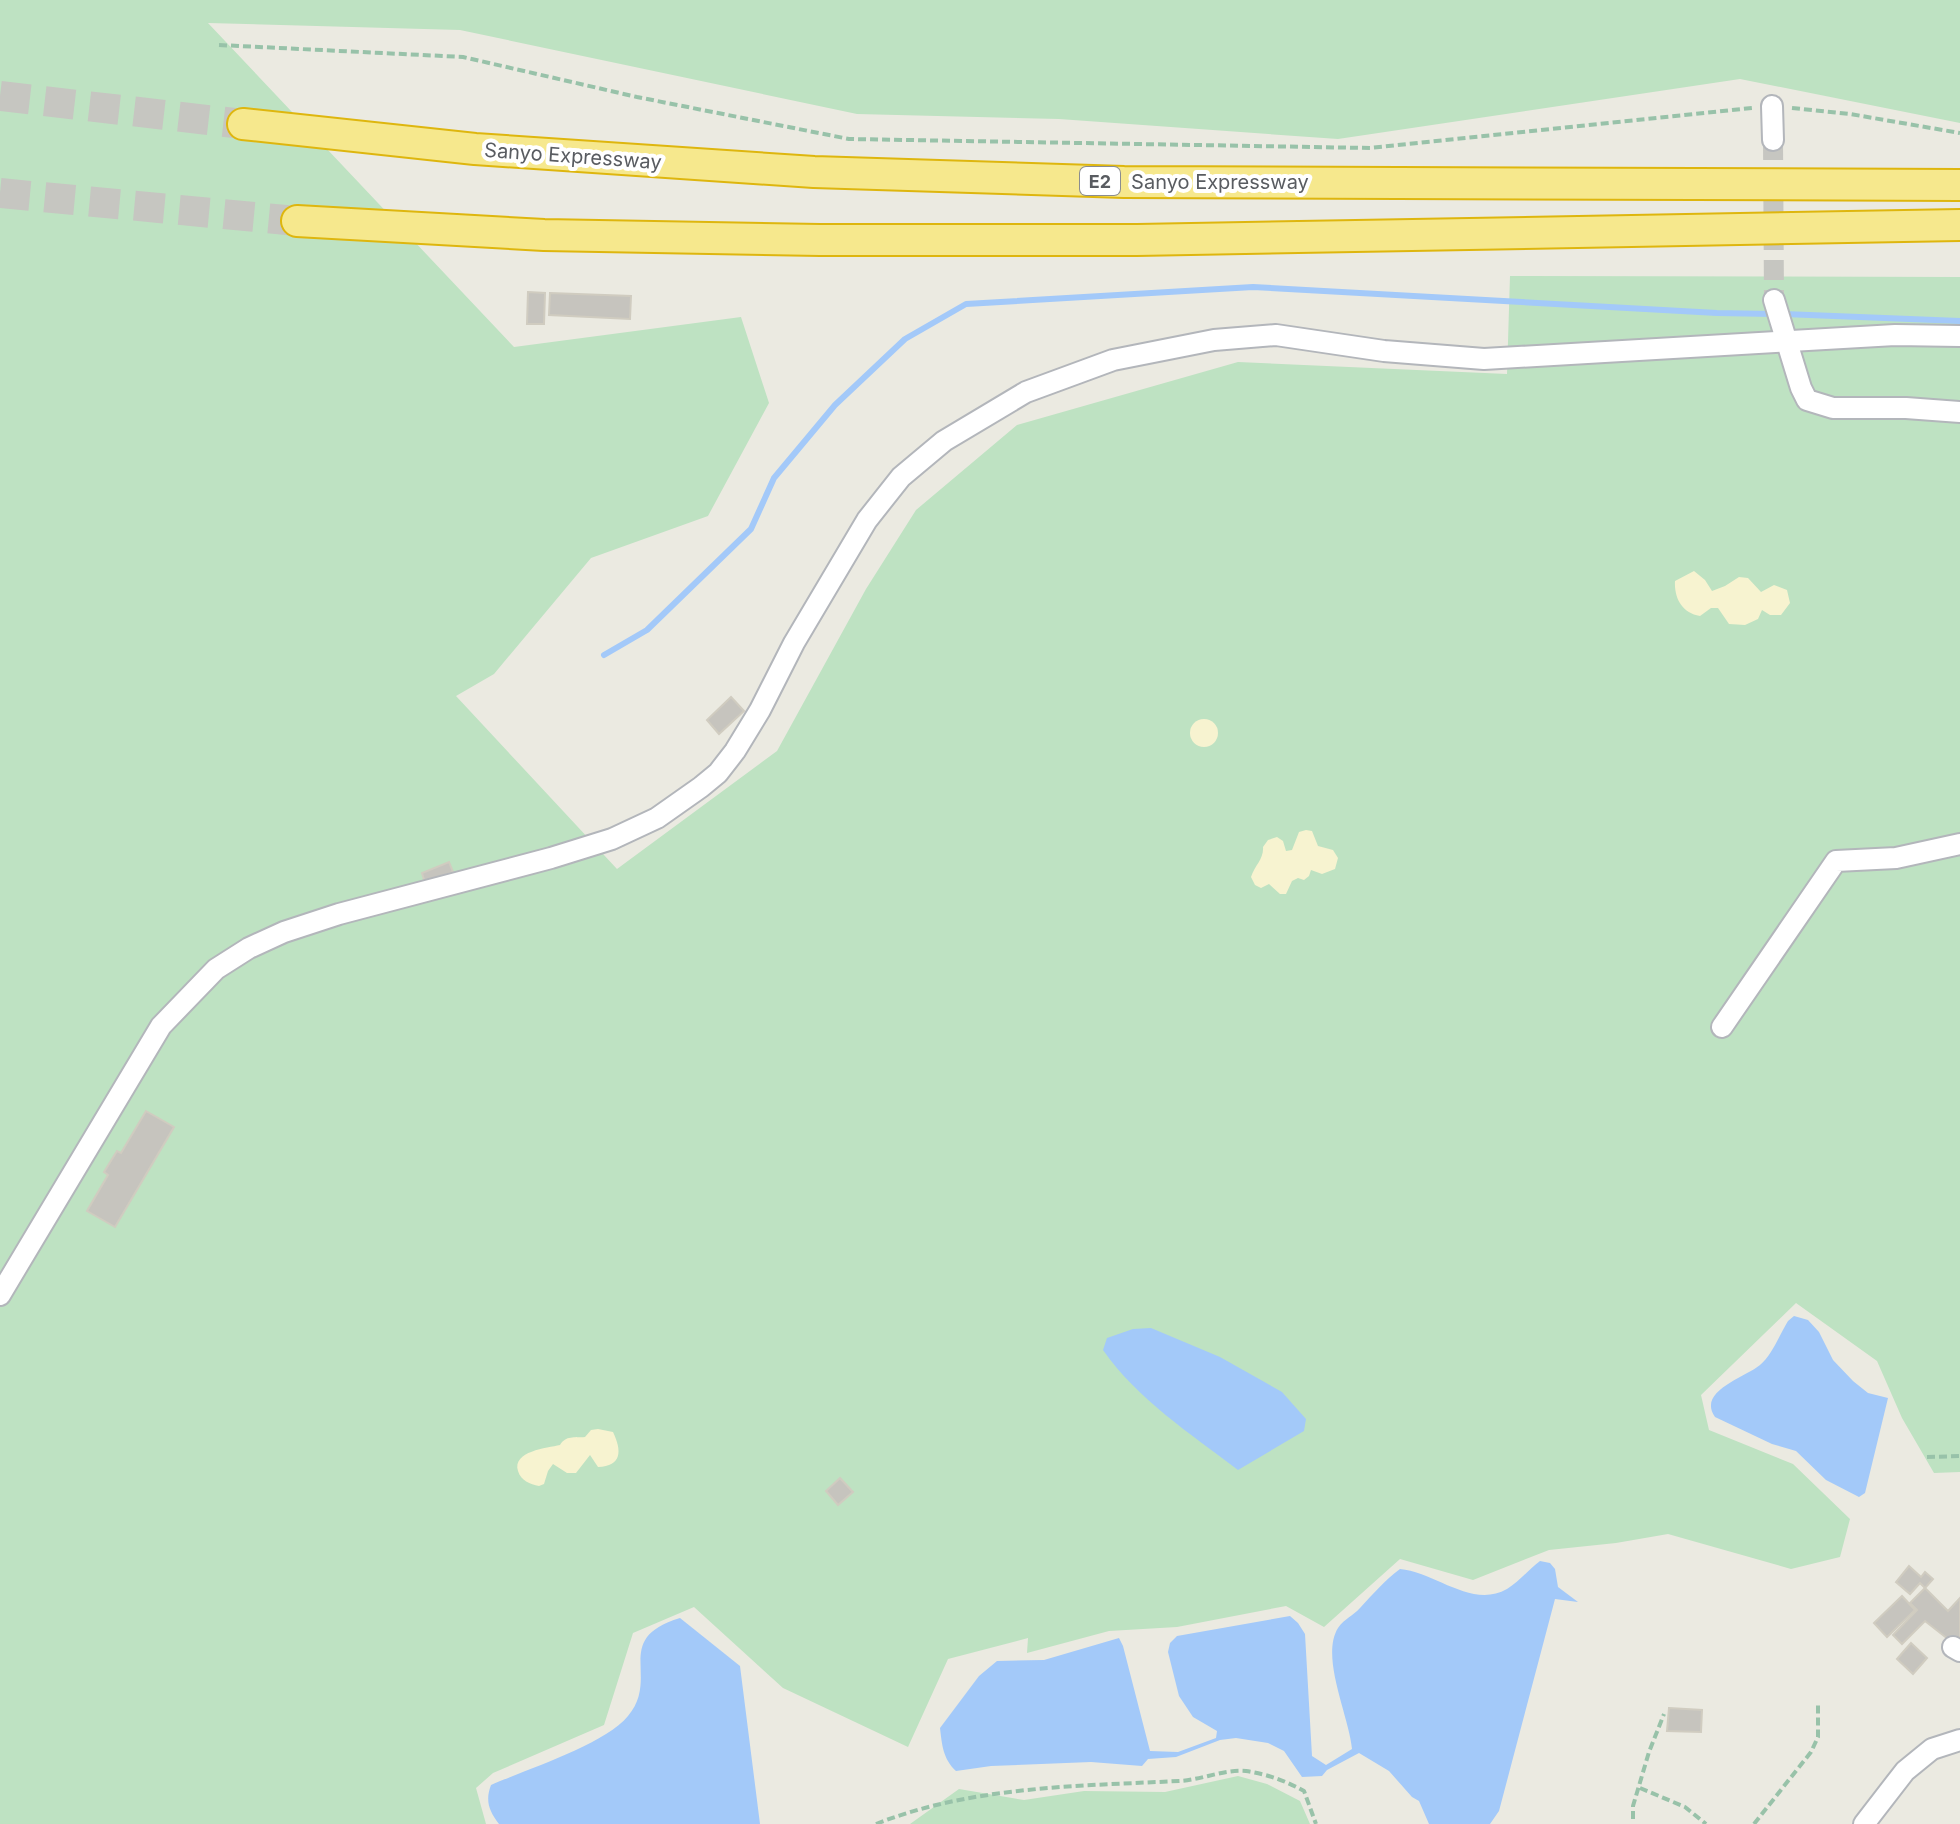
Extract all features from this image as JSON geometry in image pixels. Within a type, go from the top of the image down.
[{"type":"highway","name":"Sanyo Expressway","points":[[243,124],[475,149],[845,173],[1139,182],[1960,185]]},
{"type":"highway","points":[[297,221],[544,235],[820,240],[1137,240],[1960,225]]},
{"type":"street","points":[[1772,106],[1773,140]]},
{"type":"street","points":[[1774,300],[1807,400],[1833,408],[1960,412]]},
{"type":"street","points":[[0,1295],[161,1026],[216,969],[249,948],[284,932],[612,839],[657,818],[701,787],[718,773],[735,751],[867,520],[901,477],[944,441],[1026,392],[1113,360],[1214,340],[1276,335],[1384,351],[1484,359],[1895,335],[1960,336]]},
{"type":"street","points":[[1722,1027],[1836,861],[1896,858],[1960,844]]},
{"type":"street","points":[[1864,1824],[1905,1771],[1932,1749],[1960,1740]]},
{"type":"path","points":[[219,45],[463,57],[637,97],[849,139],[1370,148],[1772,106],[1850,114],[1960,133]]},
{"type":"path","points":[[1927,1457],[1960,1456]]},
{"type":"path","points":[[1754,1824],[1811,1752],[1818,1737],[1818,1703]]},
{"type":"path","points":[[1633,1819],[1633,1806],[1664,1714]]},
{"type":"path","points":[[876,1824],[915,1809],[951,1800],[1083,1785],[1184,1780],[1243,1770],[1284,1780],[1304,1791],[1316,1824]]},
{"type":"path","points":[[1640,1788],[1685,1807],[1706,1824]]},
{"type":"green space","points":[[0,0],[1960,0],[1960,123],[1740,79],[1338,139],[1059,119],[857,114],[460,30],[208,23],[514,347],[741,317],[769,403],[708,516],[591,558],[494,674],[456,696],[617,869],[777,751],[866,589],[916,510],[1017,425],[1238,362],[1507,374],[1510,276],[1960,277],[1960,1472],[1934,1473],[1902,1418],[1877,1361],[1796,1303],[1701,1395],[1709,1430],[1793,1464],[1850,1519],[1840,1557],[1791,1569],[1668,1534],[1549,1550],[1473,1580],[1400,1559],[1324,1627],[1286,1606],[1177,1627],[1109,1631],[1027,1653],[1028,1638],[948,1659],[908,1747],[783,1688],[694,1607],[633,1633],[604,1725],[493,1773],[476,1788],[486,1824],[0,1824]]},
{"type":"green space","points":[[1238,1776],[1267,1784],[1300,1801],[1310,1824],[910,1824],[959,1789],[1024,1800],[1084,1791],[1165,1792]]},
{"type":"sand","points":[[1694,571],[1712,591],[1739,577],[1748,578],[1761,592],[1774,585],[1787,590],[1790,603],[1781,615],[1770,615],[1762,610],[1758,619],[1745,625],[1729,624],[1718,608],[1711,608],[1700,616],[1688,612],[1680,604],[1675,581]]},
{"type":"sand","points":[[1204,719],[1214,723],[1218,733],[1214,743],[1204,747],[1194,743],[1190,733],[1194,723]]},
{"type":"sand","points":[[1312,831],[1318,846],[1333,850],[1338,858],[1335,869],[1322,874],[1311,870],[1304,880],[1298,878],[1292,881],[1286,894],[1280,894],[1269,884],[1261,888],[1255,885],[1251,877],[1268,840],[1277,837],[1283,841],[1286,851],[1292,850],[1299,832]]},
{"type":"sand","points":[[591,1430],[613,1432],[616,1439],[619,1451],[612,1464],[598,1467],[590,1455],[576,1473],[567,1473],[553,1464],[544,1484],[539,1486],[526,1482],[519,1474],[518,1464],[525,1455],[560,1445],[568,1438],[585,1437]]},
{"type":"water","points":[[1794,1316],[1808,1320],[1819,1332],[1833,1360],[1853,1381],[1868,1393],[1888,1398],[1865,1493],[1859,1497],[1826,1480],[1796,1451],[1772,1444],[1715,1417],[1711,1408],[1717,1393],[1764,1361]]},
{"type":"water","points":[[1151,1328],[1220,1357],[1282,1392],[1306,1419],[1304,1431],[1238,1470],[1148,1400],[1103,1350],[1107,1338],[1133,1329]]},
{"type":"water","points":[[1540,1561],[1550,1563],[1555,1569],[1558,1587],[1578,1602],[1555,1599],[1499,1811],[1490,1824],[1429,1824],[1419,1801],[1389,1771],[1359,1753],[1327,1770],[1322,1776],[1302,1777],[1284,1751],[1268,1743],[1236,1738],[1220,1740],[1176,1757],[1148,1759],[1142,1766],[1091,1762],[991,1766],[956,1771],[944,1751],[940,1728],[979,1676],[997,1661],[1044,1660],[1119,1638],[1150,1751],[1178,1752],[1216,1738],[1217,1731],[1193,1717],[1179,1696],[1168,1652],[1170,1643],[1177,1636],[1290,1616],[1305,1634],[1312,1756],[1326,1765],[1352,1749],[1334,1670],[1333,1640],[1338,1628],[1384,1582],[1400,1569],[1467,1592],[1494,1594],[1507,1589]]},
{"type":"water","points":[[680,1618],[740,1666],[760,1824],[499,1824],[489,1806],[491,1785],[584,1746],[617,1727],[637,1701],[640,1660],[647,1637],[659,1627]]},
{"type":"building","points":[[528,292],[545,293],[544,324],[527,324]]},
{"type":"building","points":[[550,293],[631,296],[630,319],[549,315]]},
{"type":"building","points":[[731,697],[744,711],[719,734],[707,720]]},
{"type":"building","points":[[449,862],[453,872],[425,883],[422,873]]},
{"type":"building","points":[[146,1111],[174,1127],[115,1227],[87,1211],[108,1175],[104,1172],[117,1151],[121,1153]]},
{"type":"building","points":[[840,1478],[853,1492],[838,1505],[826,1491]]},
{"type":"building","points":[[1909,1566],[1921,1577],[1925,1572],[1933,1579],[1925,1588],[1920,1583],[1910,1594],[1896,1582]]},
{"type":"building","points":[[1925,1588],[1948,1611],[1960,1598],[1960,1636],[1953,1643],[1925,1621],[1902,1644],[1893,1635],[1917,1610],[1910,1603]]},
{"type":"building","points":[[1902,1596],[1915,1610],[1887,1637],[1874,1623]]},
{"type":"building","points":[[1911,1643],[1927,1658],[1913,1674],[1897,1659]]},
{"type":"building","points":[[1669,1708],[1702,1710],[1701,1732],[1667,1731]]},
{"type":"waterway","points":[[604,655],[647,630],[751,529],[774,478],[835,405],[905,339],[966,304],[1253,287],[1772,314]]},
{"type":"waterway","points":[[1784,314],[1960,321]]},
{"type":"tunnel","points":[[0,96],[243,124]]},
{"type":"tunnel","points":[[1773,140],[1774,300]]},
{"type":"tunnel","points":[[0,193],[297,221]]}]
